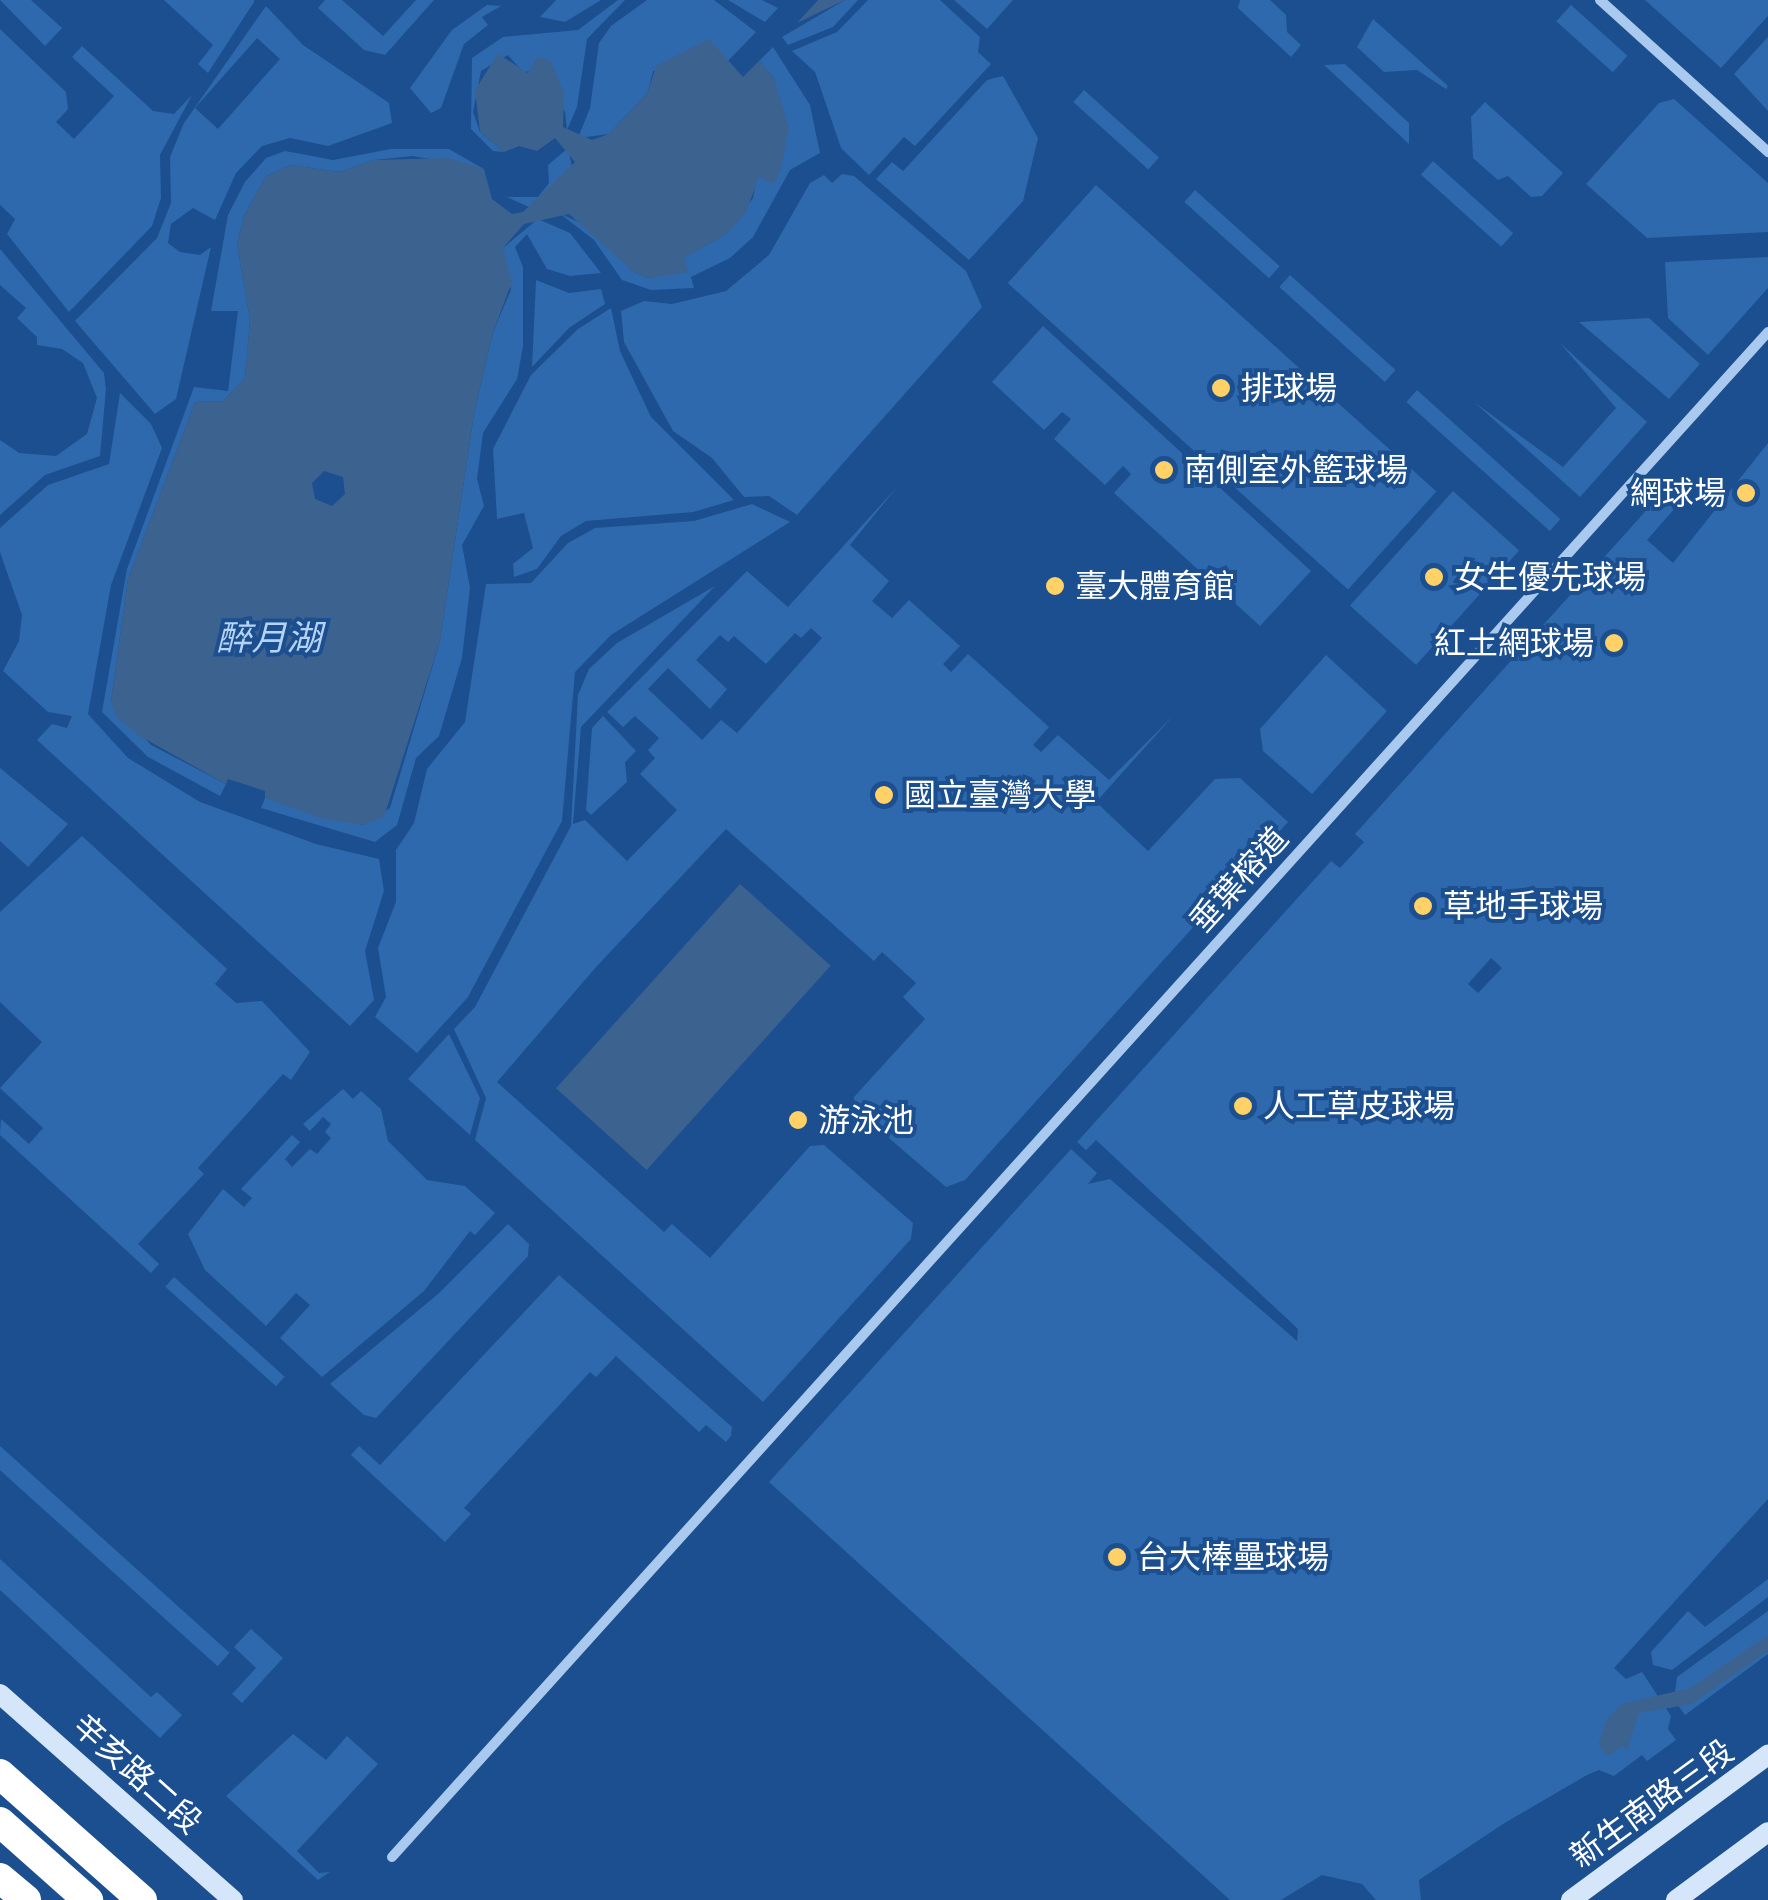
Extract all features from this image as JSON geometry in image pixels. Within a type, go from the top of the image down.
[{"type":"highway","points":[[0,1774],[142,1900]]},
{"type":"highway","points":[[0,1822],[88,1900]]},
{"type":"highway","points":[[0,1878],[26,1900]]},
{"type":"main road","name":"辛亥路二段","points":[[0,1694],[233,1900]]},
{"type":"main road","name":"新生南路三段","points":[[1572,1900],[1768,1756]]},
{"type":"main road","points":[[1676,1900],[1768,1832]]},
{"type":"street","points":[[1600,0],[1768,152]]},
{"type":"street","name":"垂葉榕道","points":[[392,1857],[1768,332]]},
{"type":"shaded area","points":[[0,0],[31,0],[62,28],[45,46]]},
{"type":"shaded area","points":[[164,0],[254,2],[208,73],[198,64],[213,45]]},
{"type":"shaded area","points":[[325,0],[342,0],[383,36],[416,0],[434,0],[385,55],[364,50],[318,8]]},
{"type":"shaded area","points":[[556,0],[601,0],[565,22],[540,17]]},
{"type":"shaded area","points":[[618,0],[625,0],[587,39],[577,107],[567,130],[565,112],[535,61],[532,71],[523,72],[508,55],[481,71],[473,112],[480,132],[504,152],[493,151],[471,129],[472,58],[503,37],[578,30]]},
{"type":"shaded area","points":[[647,0],[714,0],[756,32],[727,62],[653,71],[648,92],[609,134],[578,138],[590,108],[599,43],[611,26]]},
{"type":"shaded area","points":[[728,0],[762,0],[778,8],[765,22]]},
{"type":"shaded area","points":[[845,0],[858,0],[833,27],[788,45],[782,37]]},
{"type":"shaded area","points":[[868,0],[940,0],[980,37],[978,52],[991,64],[915,146],[904,137],[869,175],[841,148],[815,72],[792,51],[837,32]]},
{"type":"shaded area","points":[[954,0],[1013,0],[987,29]]},
{"type":"shaded area","points":[[1240,0],[1270,0],[1286,15],[1287,32],[1301,45],[1291,57],[1238,8]]},
{"type":"shaded area","points":[[1645,0],[1768,0],[1768,16],[1721,68]]},
{"type":"shaded area","points":[[487,5],[501,6],[482,17],[488,25],[464,44],[441,108],[431,113],[410,88],[452,30]]},
{"type":"shaded area","points":[[1571,5],[1627,56],[1613,72],[1556,21]]},
{"type":"shaded area","points":[[266,6],[303,45],[389,103],[392,123],[328,146],[290,138],[262,146],[236,173],[215,220],[193,208],[171,224],[168,243],[180,252],[200,255],[211,247],[176,399],[155,414],[75,321],[157,238],[171,203],[170,157],[184,123]],"holes":[[[257,38],[280,59],[218,129],[195,108]]]},
{"type":"shaded area","points":[[1373,19],[1448,86],[1446,89],[1417,70],[1384,72],[1357,47]]},
{"type":"shaded area","points":[[0,29],[66,92],[68,109],[56,122],[74,139],[114,96],[72,57],[82,46],[153,111],[174,114],[192,95],[160,155],[161,198],[152,226],[69,312],[7,234],[15,219],[0,205]]},
{"type":"shaded area","points":[[1768,37],[1768,111],[1734,74]]},
{"type":"shaded area","points":[[773,47],[810,105],[820,153],[790,170],[753,237],[730,258],[691,277],[694,288],[651,290],[622,280],[594,240],[559,213],[589,227],[634,272],[648,278],[687,271],[683,258],[728,233],[753,198],[774,78],[759,61]]},
{"type":"shaded area","points":[[1345,64],[1409,123],[1409,144],[1324,65]]},
{"type":"shaded area","points":[[1003,76],[1038,138],[1023,201],[969,260],[876,179],[892,162],[903,171],[987,80]]},
{"type":"shaded area","points":[[1084,90],[1159,158],[1148,169],[1073,102]]},
{"type":"shaded area","points":[[1674,99],[1768,183],[1768,232],[1647,238],[1586,184],[1659,103]]},
{"type":"shaded area","points":[[1485,102],[1563,173],[1542,196],[1531,197],[1508,176],[1498,180],[1473,158],[1471,117]]},
{"type":"shaded area","points":[[568,148],[572,167],[531,208],[507,197],[538,197],[549,183],[548,165]]},
{"type":"shaded area","points":[[391,149],[449,149],[484,169],[413,156],[374,160],[339,172],[290,165],[266,176],[244,216],[237,244],[250,320],[245,378],[223,401],[195,402],[128,579],[111,701],[151,745],[226,784],[220,796],[148,757],[102,712],[127,569],[194,387],[228,391],[238,311],[211,311],[228,215],[245,182],[266,158],[285,151],[333,160]]},
{"type":"shaded area","points":[[1433,161],[1513,233],[1501,247],[1421,174]]},
{"type":"shaded area","points":[[842,174],[854,176],[966,271],[982,307],[797,515],[769,496],[744,497],[712,458],[673,431],[624,342],[621,311],[644,301],[672,304],[726,291],[769,255],[810,183],[824,175],[832,183]]},
{"type":"shaded area","name":"排球場","points":[[1096,185],[1436,491],[1348,590],[1008,283]]},
{"type":"shaded area","points":[[1195,190],[1280,266],[1269,278],[1184,202]]},
{"type":"shaded area","points":[[538,219],[570,233],[601,273],[570,276],[547,269],[527,234],[515,247],[523,267],[523,346],[517,379],[483,433],[477,479],[484,506],[462,545],[470,588],[462,658],[439,736],[416,758],[397,825],[375,842],[261,808],[265,798],[363,825],[390,808],[440,641],[474,414],[493,332],[511,290],[503,248]]},
{"type":"shaded area","points":[[0,249],[104,373],[106,389],[100,456],[45,475],[0,515],[0,440],[19,453],[56,456],[87,434],[97,398],[83,363],[62,349],[37,345],[37,337],[17,318],[26,308],[0,285]]},
{"type":"shaded area","points":[[1768,257],[1768,288],[1708,355],[1668,318],[1665,262]]},
{"type":"shaded area","points":[[1290,275],[1396,370],[1385,382],[1279,287]]},
{"type":"shaded area","points":[[536,280],[569,293],[601,289],[605,304],[569,328],[532,367]]},
{"type":"shaded area","points":[[611,308],[620,351],[651,417],[734,500],[693,512],[586,521],[561,536],[537,569],[514,577],[513,564],[533,548],[524,513],[497,519],[493,449],[531,375],[578,329]]},
{"type":"shaded area","points":[[1649,318],[1700,364],[1669,399],[1579,322]]},
{"type":"shaded area","name":"南側室外籃球場","points":[[1043,326],[1311,571],[1260,626],[1114,493],[1131,474],[1123,466],[1105,485],[1054,439],[1071,419],[1062,412],[1044,430],[992,382]]},
{"type":"shaded area","points":[[1560,343],[1647,422],[1580,497],[1474,402],[1563,467],[1616,408]]},
{"type":"shaded area","points":[[1417,390],[1560,519],[1550,531],[1406,402]]},
{"type":"shaded area","points":[[120,393],[151,424],[162,448],[111,585],[88,714],[128,758],[200,802],[316,844],[379,859],[384,891],[365,951],[374,1000],[350,1026],[37,740],[52,724],[67,728],[72,716],[48,712],[3,671],[19,641],[22,615],[0,552],[0,528],[48,485],[109,464]]},
{"type":"shaded area","points":[[1768,443],[1768,1499],[1614,1668],[1626,1679],[1642,1672],[1671,1716],[1668,1729],[1676,1740],[1647,1761],[1642,1755],[1614,1776],[1599,1770],[1587,1775],[1503,1824],[1419,1880],[1421,1900],[1376,1900],[1362,1884],[1322,1875],[1281,1900],[1230,1900],[769,1482],[1071,1149],[1097,1173],[1088,1184],[1110,1179],[1297,1341],[1298,1329],[1096,1140],[1086,1150],[1077,1142],[1331,861],[1340,868],[1364,842],[1355,834],[1661,494],[1676,507],[1647,540],[1673,563]],"holes":[[[1491,958],[1502,968],[1478,993],[1468,984]]]},
{"type":"shaded area","points":[[897,487],[850,545],[889,581],[872,601],[892,618],[909,600],[960,646],[943,664],[951,672],[968,654],[1049,727],[1033,745],[1041,752],[1058,735],[1109,780],[1174,715],[1096,802],[1148,851],[1215,779],[1240,778],[1288,822],[965,1180],[946,1187],[855,1109],[854,1097],[925,1019],[903,997],[916,983],[882,952],[874,961],[726,829],[597,966],[497,1082],[664,1232],[672,1224],[710,1258],[810,1146],[824,1145],[913,1223],[911,1239],[763,1402],[475,1140],[486,1098],[454,1029],[475,1007],[571,826],[578,695],[589,669],[617,643],[715,586],[581,727],[573,824],[585,820],[627,861],[677,810],[640,774],[655,758],[648,750],[659,738],[635,716],[623,727],[607,712],[747,571],[788,607]],"holes":[[[811,628],[822,638],[737,733],[721,720],[702,740],[648,689],[668,668],[710,709],[727,689],[696,660],[720,635],[728,642],[734,636],[766,664],[795,633],[801,638]]]},
{"type":"shaded area","name":"女生優先球場","points":[[1453,491],[1519,551],[1416,665],[1350,605]]},
{"type":"shaded area","points":[[752,504],[790,522],[611,635],[575,672],[562,821],[468,997],[417,1053],[375,1017],[386,997],[378,948],[396,902],[396,850],[414,823],[427,769],[465,722],[486,584],[531,583],[568,543],[595,528],[694,521]]},
{"type":"shaded area","points":[[1326,655],[1387,711],[1312,794],[1263,751],[1260,729]]},
{"type":"shaded area","points":[[603,716],[636,751],[625,762],[627,782],[591,815],[586,810],[592,728]]},
{"type":"shaded area","points":[[0,768],[68,824],[28,867],[0,841]]},
{"type":"shaded area","points":[[82,836],[227,969],[215,984],[236,1003],[262,1001],[310,1052],[291,1080],[283,1074],[198,1168],[204,1174],[138,1244],[159,1264],[151,1273],[0,1135],[1,1119],[29,1144],[43,1128],[0,1088],[42,1042],[0,1002],[0,912]]},
{"type":"shaded area","points":[[449,1034],[480,1098],[470,1135],[408,1079]]},
{"type":"shaded area","points":[[343,1089],[353,1099],[361,1091],[381,1109],[388,1141],[427,1180],[465,1186],[495,1213],[475,1235],[470,1231],[424,1291],[322,1377],[280,1338],[310,1305],[296,1293],[266,1326],[205,1270],[188,1234],[223,1189],[244,1207],[252,1198],[241,1189],[292,1135],[300,1142],[285,1159],[292,1167],[310,1149],[317,1154],[331,1138],[325,1132],[331,1124],[323,1117],[310,1131],[303,1124]]},
{"type":"shaded area","points":[[508,1224],[529,1244],[528,1256],[376,1418],[364,1415],[330,1384],[438,1294]]},
{"type":"shaded area","points":[[559,1275],[732,1427],[731,1436],[726,1442],[706,1425],[699,1432],[616,1356],[596,1377],[590,1372],[464,1508],[471,1514],[445,1542],[351,1455],[359,1446],[380,1465]]},
{"type":"shaded area","points":[[174,1277],[285,1377],[276,1386],[165,1287]]},
{"type":"shaded area","points":[[0,1446],[230,1653],[218,1666],[0,1470]]},
{"type":"shaded area","points":[[0,1559],[151,1697],[157,1692],[182,1715],[160,1738],[0,1590]]},
{"type":"shaded area","points":[[1768,1579],[1768,1597],[1672,1670],[1653,1665],[1651,1652],[1688,1611],[1705,1627]]},
{"type":"shaded area","points":[[1768,1611],[1768,1654],[1685,1715],[1674,1700],[1677,1677]]},
{"type":"shaded area","points":[[251,1629],[283,1658],[242,1703],[232,1694],[256,1668],[234,1647]]},
{"type":"shaded area","points":[[293,1734],[326,1760],[347,1736],[378,1764],[297,1851],[319,1873],[330,1872],[318,1880],[226,1796]]},
{"type":"water","points":[[818,0],[845,0],[797,23]]},
{"type":"water","name":"醉月湖","points":[[709,39],[743,77],[759,61],[774,78],[789,128],[781,168],[774,184],[759,177],[746,212],[728,233],[684,258],[688,272],[648,278],[634,272],[569,214],[524,224],[503,248],[512,282],[493,332],[474,414],[440,641],[384,817],[363,825],[323,819],[265,798],[265,791],[228,779],[226,784],[138,735],[117,718],[111,701],[128,579],[195,402],[223,401],[245,378],[250,320],[237,244],[244,216],[266,176],[290,165],[339,172],[374,160],[449,158],[484,169],[492,199],[512,214],[523,212],[575,162],[555,138],[537,151],[519,146],[504,152],[480,132],[475,90],[498,54],[528,73],[538,56],[551,62],[564,93],[563,127],[592,140],[609,134],[648,92],[656,66]],"holes":[[[324,471],[343,477],[345,494],[332,506],[315,499],[312,483]]]},
{"type":"water","points":[[740,884],[831,966],[647,1170],[556,1088]]},
{"type":"water","points":[[1768,1635],[1768,1651],[1692,1704],[1639,1713],[1627,1751],[1623,1746],[1608,1756],[1598,1744],[1607,1719],[1622,1704],[1690,1688]]},
{"type":"place","name":"排球場","points":[[1221,388]]},
{"type":"place","name":"南側室外籃球場","points":[[1164,470]]},
{"type":"place","name":"網球場","points":[[1746,493]]},
{"type":"place","name":"女生優先球場","points":[[1434,577]]},
{"type":"place","name":"臺大體育館","points":[[1055,586]]},
{"type":"place","name":"紅土網球場","points":[[1614,643]]},
{"type":"place","name":"國立臺灣大學","points":[[884,795]]},
{"type":"place","name":"草地手球場","points":[[1423,906]]},
{"type":"place","name":"人工草皮球場","points":[[1243,1106]]},
{"type":"place","name":"游泳池","points":[[798,1120]]},
{"type":"place","name":"台大棒壘球場","points":[[1117,1557]]}]
